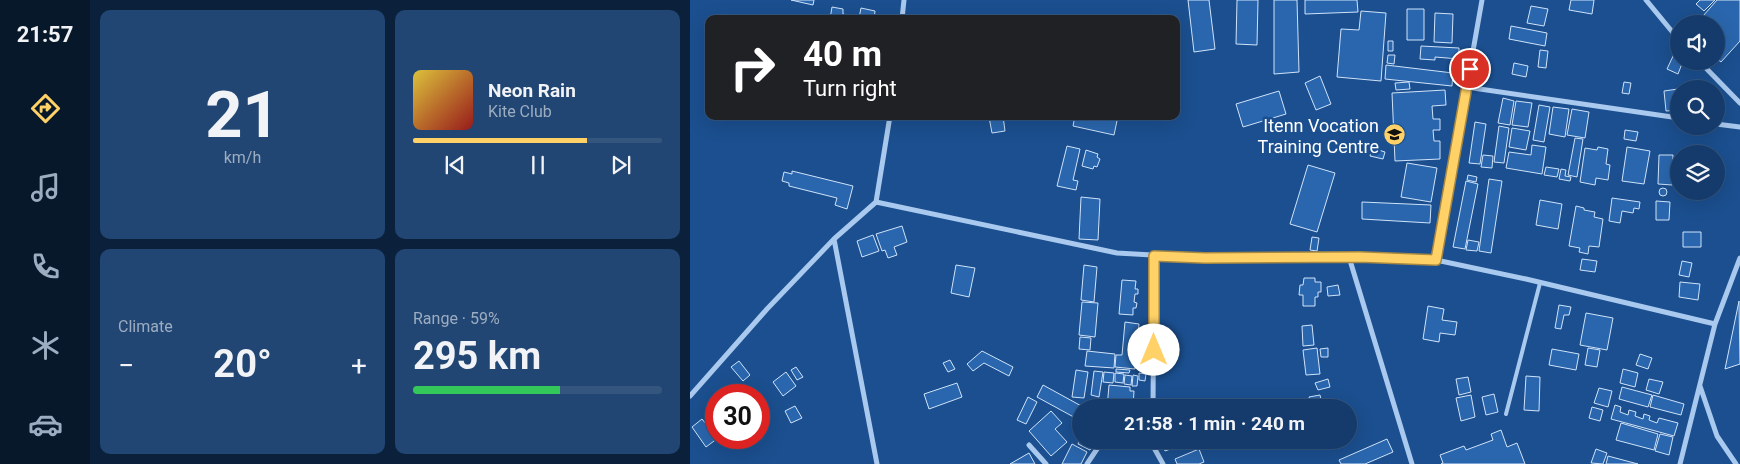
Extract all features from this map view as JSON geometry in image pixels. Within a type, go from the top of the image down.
[{"type":"street","points":[[902,15],[904,0]]},
{"type":"street","points":[[1436,260],[1482,0]]},
{"type":"street","points":[[1646,0],[1670,29]]},
{"type":"street","points":[[1708,70],[1740,102]]},
{"type":"street","points":[[1466,87],[1670,117]]},
{"type":"street","points":[[690,396],[767,309],[834,240],[876,202],[889,120]]},
{"type":"street","points":[[1725,125],[1740,127]]},
{"type":"street","points":[[876,202],[1117,253],[1205,258],[1349,257],[1436,260],[1540,282],[1715,324]]},
{"type":"street","points":[[834,240],[877,464]]},
{"type":"street","points":[[1154,256],[1154,399]]},
{"type":"street","points":[[1349,257],[1412,464]]},
{"type":"street","points":[[1680,464],[1715,324],[1740,258]]},
{"type":"street","points":[[1699,386],[1717,436],[1736,464]]},
{"type":"street","points":[[1028,445],[1046,464]]},
{"type":"street","points":[[1087,464],[1097,449]]},
{"type":"street","points":[[1156,449],[1163,464]]},
{"type":"lane","points":[[1506,414],[1540,282]]},
{"type":"building","points":[[791,0],[814,0],[813,5]]},
{"type":"building","points":[[1188,0],[1209,0],[1215,49],[1194,52]]},
{"type":"building","points":[[1237,0],[1258,0],[1257,45],[1236,44]]},
{"type":"building","points":[[1274,0],[1297,0],[1299,72],[1274,74]]},
{"type":"building","points":[[1305,0],[1357,0],[1358,12],[1305,14]]},
{"type":"building","points":[[1571,0],[1594,0],[1592,14],[1569,10]]},
{"type":"building","points":[[1700,0],[1715,0],[1704,11],[1696,4]]},
{"type":"building","points":[[1717,0],[1740,0],[1740,41],[1725,58],[1725,15],[1704,15]]},
{"type":"building","points":[[1531,6],[1548,9],[1544,26],[1527,23]]},
{"type":"building","points":[[832,7],[843,9],[843,14],[847,15],[831,15]]},
{"type":"building","points":[[861,8],[875,11],[874,15],[860,15]]},
{"type":"building","points":[[1407,9],[1424,9],[1424,40],[1407,40]]},
{"type":"building","points":[[1361,11],[1386,13],[1381,81],[1337,77],[1341,29],[1359,30]]},
{"type":"building","points":[[1435,13],[1453,14],[1452,43],[1434,42]]},
{"type":"building","points":[[1511,26],[1547,33],[1545,46],[1509,39]]},
{"type":"building","points":[[1388,41],[1393,41],[1393,51],[1388,51]]},
{"type":"building","points":[[1421,46],[1459,48],[1459,59],[1435,57],[1435,60],[1420,59]]},
{"type":"building","points":[[1540,50],[1548,51],[1546,68],[1538,67]]},
{"type":"building","points":[[1388,55],[1395,55],[1394,64],[1387,63]]},
{"type":"building","points":[[1514,63],[1528,66],[1526,77],[1512,74]]},
{"type":"building","points":[[1670,63],[1670,70],[1680,70],[1678,74],[1667,69]]},
{"type":"building","points":[[1386,65],[1453,73],[1452,86],[1385,79]]},
{"type":"building","points":[[1320,76],[1331,104],[1316,110],[1305,83]]},
{"type":"building","points":[[1409,82],[1410,89],[1396,90],[1395,83]]},
{"type":"building","points":[[1624,82],[1631,83],[1629,94],[1622,93]]},
{"type":"building","points":[[1445,90],[1446,105],[1432,106],[1433,119],[1440,119],[1440,130],[1433,130],[1434,141],[1440,141],[1440,159],[1395,161],[1392,93]]},
{"type":"building","points":[[1670,90],[1670,111],[1666,111],[1664,91]]},
{"type":"building","points":[[1279,91],[1286,114],[1243,127],[1236,104]]},
{"type":"building","points":[[1503,98],[1514,101],[1510,125],[1498,123]]},
{"type":"building","points":[[1516,101],[1532,103],[1528,127],[1512,125]]},
{"type":"building","points":[[1539,105],[1550,107],[1544,142],[1533,140]]},
{"type":"building","points":[[1553,107],[1569,109],[1565,137],[1549,134]]},
{"type":"building","points":[[1572,109],[1589,112],[1585,138],[1567,135]]},
{"type":"building","points":[[990,120],[1004,120],[1005,131],[992,133]]},
{"type":"building","points":[[1074,120],[1117,120],[1114,135],[1073,126]]},
{"type":"building","points":[[1273,120],[1275,127],[1269,129],[1267,122]]},
{"type":"building","points":[[1475,122],[1486,124],[1480,164],[1469,163]]},
{"type":"building","points":[[1499,126],[1509,128],[1504,163],[1494,162]]},
{"type":"building","points":[[1512,128],[1530,131],[1526,150],[1509,147]]},
{"type":"building","points":[[1625,130],[1638,132],[1636,141],[1624,139]]},
{"type":"building","points":[[1575,138],[1583,139],[1577,177],[1568,175]]},
{"type":"building","points":[[1532,145],[1546,147],[1542,174],[1506,168],[1509,152],[1531,155]]},
{"type":"building","points":[[1067,146],[1080,149],[1073,180],[1078,181],[1076,190],[1057,186]]},
{"type":"building","points":[[1598,147],[1608,149],[1606,164],[1610,165],[1608,180],[1596,178],[1595,185],[1580,182],[1585,148],[1597,150]]},
{"type":"building","points":[[1627,147],[1650,151],[1644,184],[1622,181]]},
{"type":"building","points":[[1372,148],[1385,152],[1383,159],[1370,156]]},
{"type":"building","points":[[1086,150],[1098,154],[1097,157],[1100,159],[1097,167],[1094,166],[1093,169],[1082,166]]},
{"type":"building","points":[[1483,155],[1493,156],[1492,168],[1481,167]]},
{"type":"building","points":[[1659,155],[1670,155],[1670,185],[1658,184]]},
{"type":"building","points":[[1407,163],[1437,168],[1431,202],[1401,197]]},
{"type":"building","points":[[1308,165],[1335,173],[1317,232],[1290,224]]},
{"type":"building","points":[[1546,167],[1559,169],[1557,177],[1544,175]]},
{"type":"building","points":[[1561,169],[1566,170],[1565,176],[1571,177],[1570,181],[1559,179]]},
{"type":"building","points":[[792,171],[853,186],[847,209],[835,205],[837,198],[789,186],[789,183],[782,181],[784,172],[792,174]]},
{"type":"building","points":[[1468,175],[1477,177],[1476,182],[1467,180]]},
{"type":"building","points":[[1489,179],[1502,181],[1491,253],[1479,251]]},
{"type":"building","points":[[1466,181],[1478,184],[1465,249],[1453,247]]},
{"type":"building","points":[[1663,188],[1667,192],[1663,196],[1659,192]]},
{"type":"building","points":[[1081,197],[1100,199],[1098,240],[1079,239]]},
{"type":"building","points":[[1612,198],[1640,202],[1639,209],[1634,208],[1633,213],[1622,211],[1620,223],[1609,221]]},
{"type":"building","points":[[1540,200],[1562,204],[1558,229],[1536,225]]},
{"type":"building","points":[[1656,201],[1670,202],[1669,220],[1656,220]]},
{"type":"building","points":[[1362,202],[1431,205],[1430,223],[1362,219]]},
{"type":"building","points":[[1576,206],[1595,212],[1594,217],[1603,219],[1599,247],[1589,246],[1588,254],[1579,252],[1580,248],[1569,246]]},
{"type":"building","points":[[902,226],[907,242],[894,247],[897,255],[888,258],[885,250],[882,251],[876,234]]},
{"type":"building","points":[[1683,232],[1701,232],[1701,247],[1683,247]]},
{"type":"building","points":[[873,235],[879,251],[862,257],[857,241]]},
{"type":"building","points":[[1312,237],[1319,238],[1317,251],[1310,250]]},
{"type":"building","points":[[1468,240],[1479,242],[1477,251],[1466,250]]},
{"type":"building","points":[[1582,259],[1597,261],[1595,272],[1580,270]]},
{"type":"building","points":[[1682,261],[1692,263],[1689,277],[1679,275]]},
{"type":"building","points":[[956,265],[975,268],[969,297],[951,293]]},
{"type":"building","points":[[1084,265],[1097,267],[1094,302],[1081,300]]},
{"type":"building","points":[[1304,278],[1315,278],[1315,282],[1321,282],[1321,292],[1318,292],[1318,297],[1315,297],[1315,306],[1303,306],[1303,295],[1299,295],[1300,285],[1303,285]]},
{"type":"building","points":[[1122,280],[1136,281],[1135,289],[1138,289],[1138,294],[1135,294],[1134,302],[1137,303],[1136,308],[1133,308],[1133,315],[1119,314]]},
{"type":"building","points":[[1680,282],[1700,284],[1698,300],[1679,297]]},
{"type":"building","points":[[1338,285],[1340,295],[1328,296],[1327,287]]},
{"type":"building","points":[[1739,301],[1740,364],[1725,369]]},
{"type":"building","points":[[1082,302],[1098,303],[1095,337],[1079,335]]},
{"type":"building","points":[[1559,305],[1571,307],[1569,315],[1564,315],[1561,329],[1555,328]]},
{"type":"building","points":[[1428,306],[1444,309],[1442,320],[1457,322],[1455,335],[1440,333],[1439,342],[1423,339]]},
{"type":"building","points":[[1586,313],[1613,318],[1607,350],[1580,345]]},
{"type":"building","points":[[1125,322],[1139,324],[1135,369],[1115,367],[1116,355],[1122,355]]},
{"type":"building","points":[[1312,325],[1314,345],[1303,346],[1302,326]]},
{"type":"building","points":[[1080,337],[1091,338],[1090,350],[1079,349]]},
{"type":"building","points":[[1317,348],[1320,374],[1306,375],[1303,350]]},
{"type":"building","points":[[1328,348],[1328,357],[1321,357],[1320,349]]},
{"type":"building","points":[[1588,348],[1600,350],[1597,367],[1585,365]]},
{"type":"building","points":[[1552,349],[1579,354],[1576,370],[1549,365]]},
{"type":"building","points":[[982,351],[1013,367],[1009,376],[984,363],[973,371],[967,364]]},
{"type":"building","points":[[1087,351],[1115,354],[1114,368],[1085,366]]},
{"type":"building","points":[[1640,354],[1652,358],[1648,369],[1636,365]]},
{"type":"building","points":[[950,360],[955,369],[948,372],[943,363]]},
{"type":"building","points":[[739,361],[750,375],[743,381],[731,367]]},
{"type":"building","points":[[796,367],[803,377],[797,380],[791,370]]},
{"type":"building","points":[[1116,369],[1130,370],[1129,373],[1116,372]]},
{"type":"building","points":[[1623,369],[1638,373],[1635,387],[1620,383]]},
{"type":"building","points":[[1076,370],[1088,372],[1084,398],[1072,397]]},
{"type":"building","points":[[1094,371],[1103,372],[1099,397],[1091,395]]},
{"type":"building","points":[[786,372],[796,386],[783,396],[773,382]]},
{"type":"building","points":[[1104,372],[1114,373],[1113,383],[1103,382]]},
{"type":"building","points":[[1115,373],[1124,374],[1123,383],[1115,382]]},
{"type":"building","points":[[1139,373],[1146,374],[1145,381],[1139,380]]},
{"type":"building","points":[[1125,375],[1132,376],[1131,385],[1124,384]]},
{"type":"building","points":[[1133,375],[1138,376],[1137,386],[1132,386]]},
{"type":"building","points":[[1526,376],[1540,377],[1539,411],[1524,410]]},
{"type":"building","points":[[1468,377],[1471,392],[1459,395],[1456,379]]},
{"type":"building","points":[[1328,379],[1330,387],[1318,390],[1315,383]]},
{"type":"building","points":[[1649,379],[1663,382],[1659,394],[1646,390]]},
{"type":"building","points":[[957,383],[962,397],[929,409],[924,394]]},
{"type":"building","points":[[1043,385],[1072,401],[1072,416],[1037,397]]},
{"type":"building","points":[[1109,385],[1130,387],[1130,391],[1134,391],[1134,399],[1108,399]]},
{"type":"building","points":[[1622,387],[1652,395],[1648,407],[1619,399]]},
{"type":"building","points":[[1599,388],[1612,391],[1608,407],[1594,403]]},
{"type":"building","points":[[1494,394],[1498,412],[1486,415],[1482,397]]},
{"type":"building","points":[[1320,395],[1321,399],[1309,399],[1309,397]]},
{"type":"building","points":[[1471,395],[1475,417],[1461,421],[1456,398]]},
{"type":"building","points":[[1653,395],[1684,404],[1681,415],[1650,407]]},
{"type":"building","points":[[1028,397],[1037,402],[1026,424],[1017,420]]},
{"type":"building","points":[[1615,405],[1621,407],[1620,412],[1628,415],[1629,410],[1636,412],[1635,416],[1643,419],[1644,414],[1650,416],[1649,420],[1657,423],[1659,418],[1678,423],[1674,436],[1611,419]]},
{"type":"building","points":[[795,406],[802,418],[791,423],[785,411]]},
{"type":"building","points":[[1592,407],[1603,410],[1600,421],[1589,418]]},
{"type":"building","points":[[1051,411],[1062,423],[1055,429],[1067,442],[1051,456],[1029,431]]},
{"type":"building","points":[[702,419],[705,423],[705,446],[692,427]]},
{"type":"building","points":[[1621,423],[1658,434],[1654,450],[1616,440]]},
{"type":"building","points":[[1501,430],[1507,447],[1517,443],[1525,464],[1441,464],[1443,463],[1440,455],[1464,446],[1466,450],[1493,440],[1491,434]]},
{"type":"building","points":[[1660,434],[1673,437],[1669,455],[1655,451]]},
{"type":"building","points":[[1387,439],[1393,452],[1365,464],[1341,464],[1339,460]]},
{"type":"building","points":[[1072,444],[1072,449],[1081,449],[1087,452],[1081,464],[1062,464]]},
{"type":"building","points":[[1199,449],[1204,462],[1199,464],[1177,464],[1175,459]]},
{"type":"building","points":[[1596,449],[1607,453],[1603,464],[1591,463]]},
{"type":"building","points":[[1029,453],[1035,464],[1010,464]]},
{"type":"building","points":[[1608,456],[1638,464],[1606,464]]},
{"type":"place","name":"Itenn Vocation Training Centre","points":[[1395,135]]},
{"type":"route","points":[[1154,350],[1154,256],[1205,258],[1360,257],[1436,260],[1470,69]]}]
